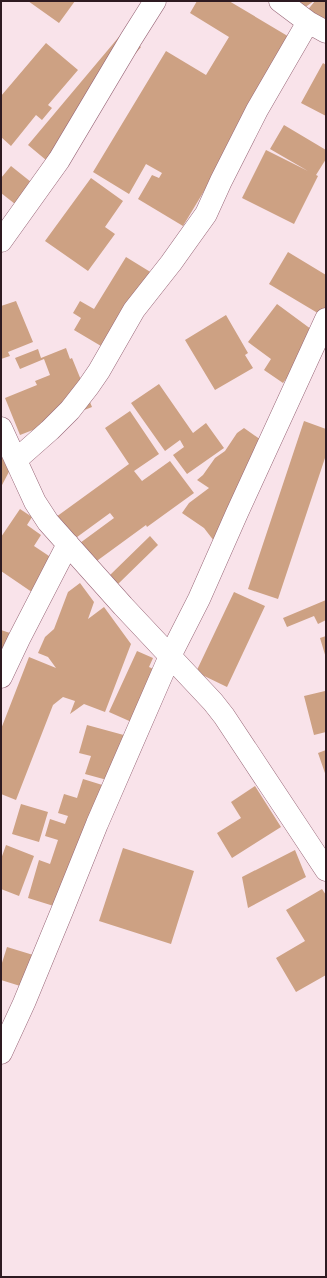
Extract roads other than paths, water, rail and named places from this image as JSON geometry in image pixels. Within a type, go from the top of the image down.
[{"type":"street","points":[[1,241],[59,160],[155,1]]},
{"type":"street","points":[[16,460],[70,410],[99,371],[134,310],[171,263],[206,214],[257,110],[317,27],[280,1]]},
{"type":"street","points":[[1,1053],[24,1003],[97,824],[170,656],[199,599],[240,505],[326,319]]},
{"type":"street","points":[[1,428],[35,502],[48,522],[123,606],[213,702],[224,716],[326,870]]},
{"type":"street","points":[[1,677],[68,544]]}]
